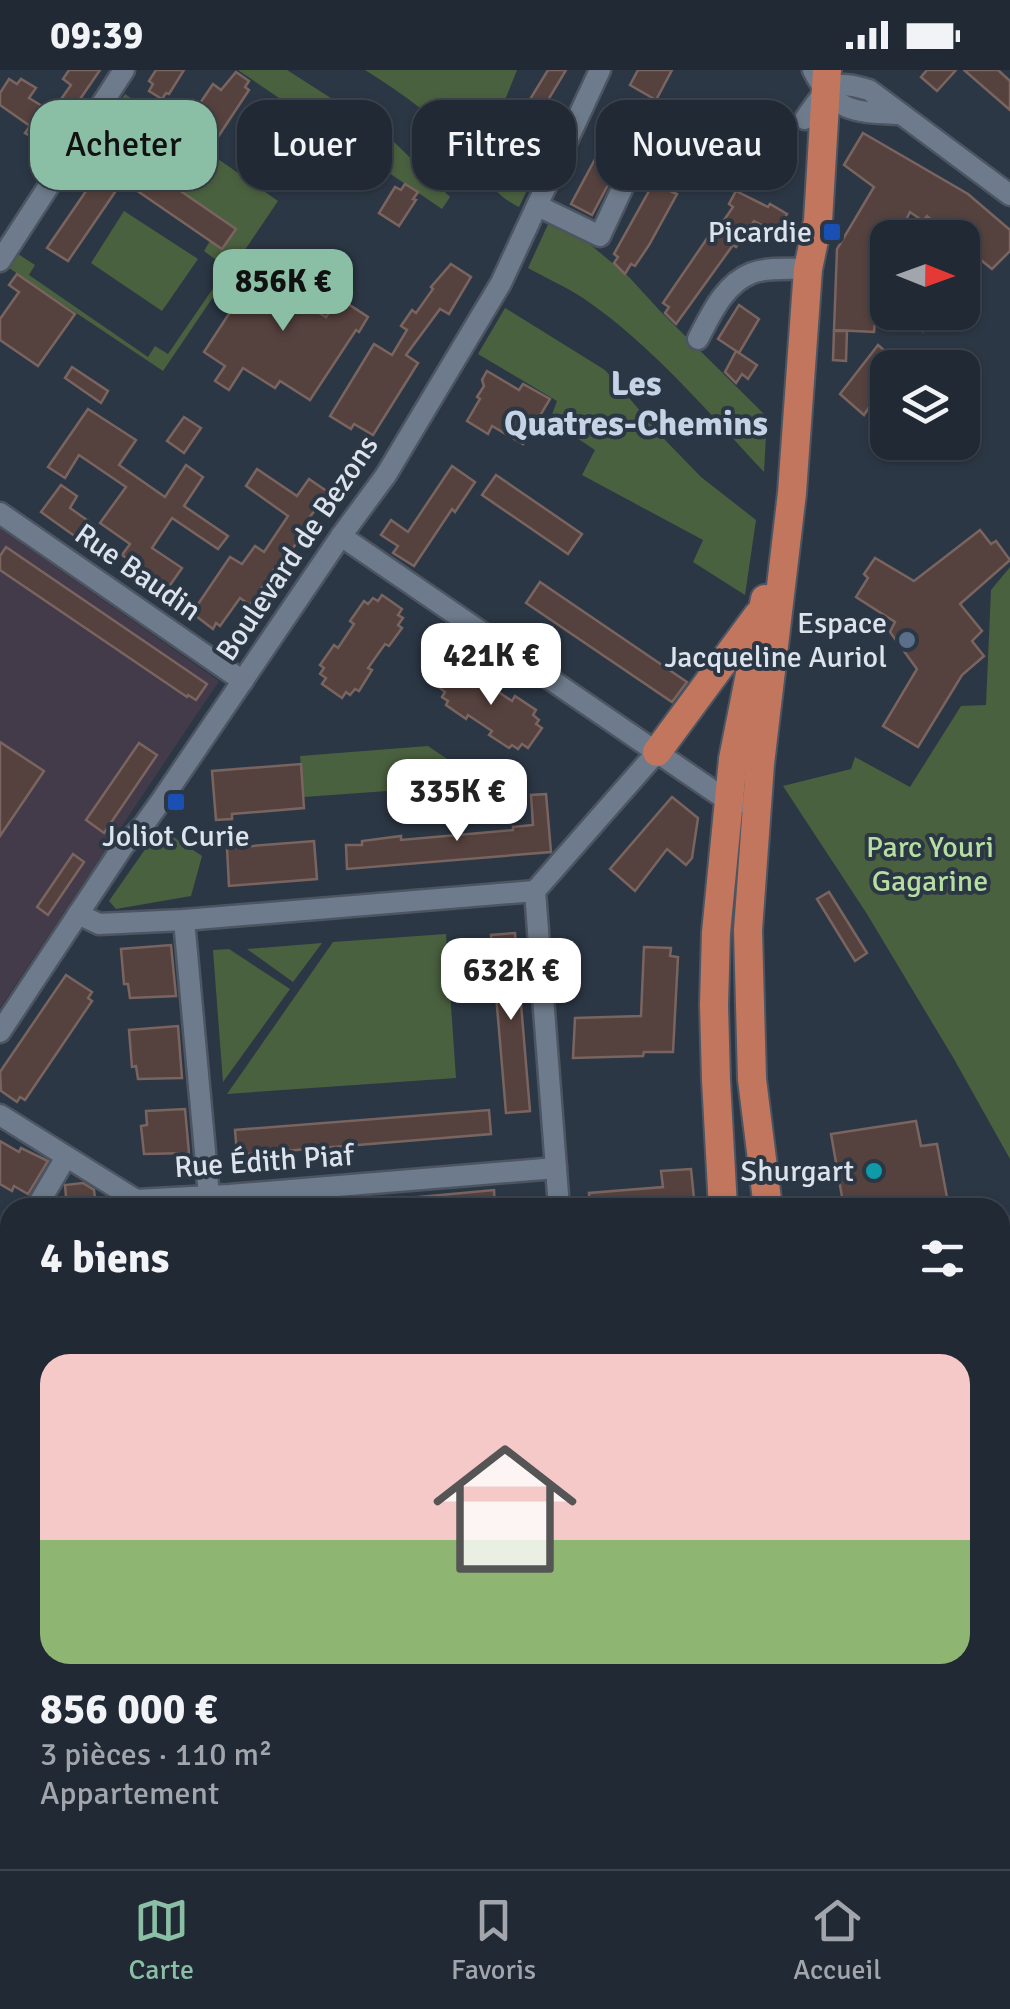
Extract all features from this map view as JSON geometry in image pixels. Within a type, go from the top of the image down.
[{"type":"main road","points":[[722,1198],[714,1005],[716,933],[743,803],[788,526],[808,268],[818,221],[813,124],[820,77]]},
{"type":"main road","points":[[767,1198],[752,1080],[743,803],[733,759],[762,610],[788,526]]},
{"type":"main road","points":[[657,752],[762,610]]},
{"type":"street","points":[[0,261],[124,70]]},
{"type":"street","name":"Boulevard de Bezons","points":[[0,1032],[124,845],[152,813],[386,476],[491,301],[600,71]]},
{"type":"street","points":[[820,77],[870,90],[1010,195]]},
{"type":"street","points":[[820,77],[840,106],[902,114]]},
{"type":"street","points":[[813,124],[850,110]]},
{"type":"street","points":[[538,206],[600,236],[622,190]]},
{"type":"street","points":[[698,339],[714,308],[732,286],[753,272],[808,268]]},
{"type":"street","name":"Rue Baudin","points":[[0,513],[243,681]]},
{"type":"street","points":[[341,536],[657,752],[743,803]]},
{"type":"street","points":[[78,914],[99,924],[184,920],[535,891],[657,752]]},
{"type":"street","points":[[535,891],[558,1198]]},
{"type":"street","points":[[184,920],[208,1196]]},
{"type":"street","name":"Rue Édith Piaf","points":[[0,1115],[133,1198]]},
{"type":"street","points":[[42,1198],[66,1156]]},
{"type":"street","name":"Rue Édith Piaf","points":[[172,1198],[556,1168]]},
{"type":"shaded area","points":[[0,528],[219,681],[0,1008]]},
{"type":"green space","points":[[238,70],[287,70],[334,100],[282,100]]},
{"type":"green space","points":[[365,70],[517,70],[505,100],[412,101]]},
{"type":"green space","points":[[392,140],[412,160],[412,189],[392,175]]},
{"type":"green space","points":[[217,158],[237,172],[237,190],[262,190],[278,201],[163,371],[9,268],[18,254],[35,265],[29,275],[148,357],[155,346],[168,354],[227,268],[204,251],[210,241],[222,248],[235,228],[178,190],[217,190]]},
{"type":"green space","points":[[414,190],[443,190],[450,197],[442,209]]},
{"type":"green space","points":[[496,190],[527,190],[519,207]]},
{"type":"green space","points":[[124,211],[198,259],[162,311],[91,263]]},
{"type":"green space","points":[[550,220],[592,246],[629,277],[767,417],[764,472],[632,336],[583,298],[528,268]]},
{"type":"green space","points":[[505,308],[605,370],[701,477],[756,520],[745,595],[693,562],[703,540],[582,475],[595,450],[550,420],[557,401],[478,354]]},
{"type":"green space","name":"Parc Youri Gagarine","points":[[1010,567],[1010,1159],[867,914],[783,786],[851,769],[855,757],[910,787],[961,706],[986,705],[991,590]]},
{"type":"green space","points":[[428,746],[484,784],[304,797],[300,756]]},
{"type":"green space","points":[[160,828],[202,856],[191,896],[116,909],[109,901]]},
{"type":"green space","points":[[446,934],[456,1078],[227,1094],[333,942]]},
{"type":"green space","points":[[322,943],[293,982],[247,949]]},
{"type":"green space","points":[[229,949],[290,989],[223,1082],[213,950]]},
{"type":"building","points":[[69,70],[100,70],[79,100],[60,100],[71,85],[63,79]]},
{"type":"building","points":[[156,70],[184,70],[162,99],[149,91],[153,84],[149,81]]},
{"type":"building","points":[[548,70],[566,70],[548,100],[530,100]]},
{"type":"building","points":[[638,70],[672,70],[656,100],[630,85]]},
{"type":"building","points":[[927,70],[956,70],[937,91],[921,77]]},
{"type":"building","points":[[964,70],[998,70],[1010,81],[1010,110]]},
{"type":"building","points":[[236,72],[249,81],[245,87],[249,90],[242,100],[237,100],[237,108],[217,138],[217,100],[202,100],[213,84],[221,90]]},
{"type":"building","points":[[9,79],[17,84],[21,79],[36,88],[29,98],[32,100],[30,126],[0,105],[0,93]]},
{"type":"building","points":[[863,133],[968,194],[1010,230],[1010,251],[992,269],[980,259],[980,220],[932,220],[927,216],[922,220],[910,212],[906,220],[870,220],[870,330],[874,332],[834,330],[837,249],[874,187],[844,165]]},
{"type":"building","points":[[596,157],[596,190],[605,190],[592,215],[571,204]]},
{"type":"building","points":[[405,184],[418,192],[399,226],[379,213],[395,187],[401,190]]},
{"type":"building","points":[[87,190],[116,190],[68,261],[47,248]]},
{"type":"building","points":[[136,190],[179,190],[236,229],[222,249]]},
{"type":"building","points":[[650,190],[670,190],[677,194],[635,266],[631,264],[625,274],[614,263],[618,257],[614,254]]},
{"type":"building","points":[[736,191],[787,214],[777,233],[754,221],[676,324],[665,313],[669,307],[663,303],[733,207],[729,204]]},
{"type":"building","points":[[333,251],[351,263],[338,282],[319,270]]},
{"type":"building","points":[[279,260],[315,284],[303,303],[326,317],[339,298],[368,317],[310,400],[280,381],[275,388],[243,368],[229,390],[215,381],[225,366],[204,352],[255,274],[265,281]]},
{"type":"building","points":[[451,264],[471,277],[449,314],[440,309],[406,355],[418,363],[373,435],[354,424],[351,429],[330,416],[374,344],[392,355],[407,330],[401,326],[412,310],[416,313]]},
{"type":"building","points":[[17,274],[75,314],[38,366],[0,340],[0,319],[19,292],[9,285]]},
{"type":"building","points":[[739,305],[759,319],[739,353],[718,339]]},
{"type":"building","points":[[834,331],[847,331],[846,361],[833,360]]},
{"type":"building","points":[[736,351],[757,365],[748,379],[742,374],[736,383],[725,372]]},
{"type":"building","points":[[870,355],[870,406],[864,415],[840,394]]},
{"type":"building","points":[[72,367],[108,391],[101,403],[65,378]]},
{"type":"building","points":[[487,371],[519,390],[523,384],[550,399],[523,444],[492,426],[488,434],[467,421],[480,399],[477,397]]},
{"type":"building","points":[[88,409],[136,440],[119,465],[165,497],[186,465],[203,477],[184,506],[228,536],[218,549],[172,518],[152,548],[182,568],[168,588],[122,555],[130,544],[100,523],[126,487],[79,455],[65,478],[48,467]]},
{"type":"building","points":[[184,417],[201,428],[184,453],[167,441]]},
{"type":"building","points":[[452,466],[475,482],[414,566],[393,553],[398,546],[381,535],[391,520],[408,532]]},
{"type":"building","points":[[257,469],[297,496],[309,479],[328,492],[291,551],[288,549],[250,605],[240,598],[220,626],[216,623],[213,629],[192,613],[230,557],[242,564],[255,546],[264,552],[288,516],[246,486]]},
{"type":"building","points":[[496,475],[582,534],[568,554],[482,495]]},
{"type":"building","points":[[61,485],[77,496],[70,508],[94,525],[83,542],[41,512]]},
{"type":"building","points":[[980,530],[991,544],[996,541],[1010,560],[960,604],[982,631],[972,641],[984,656],[962,675],[918,747],[883,726],[917,669],[890,632],[895,622],[856,597],[875,558],[914,581]]},
{"type":"building","points":[[6,547],[207,684],[196,700],[0,570],[0,556]]},
{"type":"building","points":[[540,582],[687,682],[672,702],[526,603]]},
{"type":"building","points":[[382,595],[402,609],[398,615],[403,618],[398,625],[402,628],[368,668],[372,670],[359,691],[355,689],[350,695],[346,692],[342,698],[322,684],[326,678],[320,674],[324,668],[320,665],[334,645],[338,648],[364,601],[378,601]]},
{"type":"building","points":[[462,666],[469,671],[472,666],[492,680],[488,685],[512,701],[515,696],[536,710],[536,724],[542,728],[528,748],[522,744],[518,749],[512,745],[509,748],[489,735],[492,731],[446,705],[448,701],[442,697],[445,692],[440,688],[453,668],[459,671]]},
{"type":"building","points":[[0,742],[44,771],[0,836]]},
{"type":"building","points":[[139,743],[157,755],[104,833],[86,820]]},
{"type":"building","points":[[301,764],[304,808],[232,814],[232,819],[216,820],[212,771]]},
{"type":"building","points":[[546,794],[551,852],[347,869],[346,845],[362,845],[362,841],[513,830],[533,825],[531,795]]},
{"type":"building","points":[[672,797],[698,818],[692,858],[686,865],[667,849],[635,891],[610,869]]},
{"type":"building","points":[[314,841],[317,879],[229,886],[227,848]]},
{"type":"building","points":[[73,854],[84,862],[48,915],[37,907]]},
{"type":"building","points":[[829,892],[867,953],[855,961],[817,899]]},
{"type":"building","points":[[515,933],[530,1111],[506,1113],[491,935]]},
{"type":"building","points":[[171,945],[176,996],[130,998],[128,984],[124,984],[121,949]]},
{"type":"building","points":[[644,947],[671,948],[670,956],[678,957],[673,1052],[573,1058],[575,1018],[641,1016]]},
{"type":"building","points":[[66,975],[92,992],[88,998],[92,1001],[25,1100],[20,1097],[17,1102],[1,1091],[0,1072]]},
{"type":"building","points":[[178,1026],[182,1078],[138,1079],[136,1066],[132,1067],[129,1030]]},
{"type":"building","points":[[185,1109],[189,1153],[144,1154],[141,1126],[147,1125],[146,1111]]},
{"type":"building","points":[[489,1110],[491,1134],[237,1155],[235,1130]]},
{"type":"building","name":"Shurgart","points":[[916,1121],[921,1146],[937,1144],[947,1198],[842,1198],[831,1134]]},
{"type":"building","points":[[0,1141],[48,1161],[28,1194],[0,1184]]},
{"type":"building","points":[[691,1169],[694,1198],[589,1198],[589,1193],[663,1187],[661,1171]]},
{"type":"building","points":[[83,1183],[94,1190],[95,1198],[66,1198],[65,1185]]},
{"type":"building","points":[[494,1190],[494,1198],[409,1198]]},
{"type":"place","name":"Picardie","points":[[832,232]]},
{"type":"place","name":"Espace Jacqueline Auriol","points":[[907,640]]},
{"type":"place","name":"Joliot Curie","points":[[176,802]]},
{"type":"place","name":"Shurgart","points":[[874,1171]]},
{"type":"district","name":"Les Quatres-Chemins","points":[[636,403]]}]
